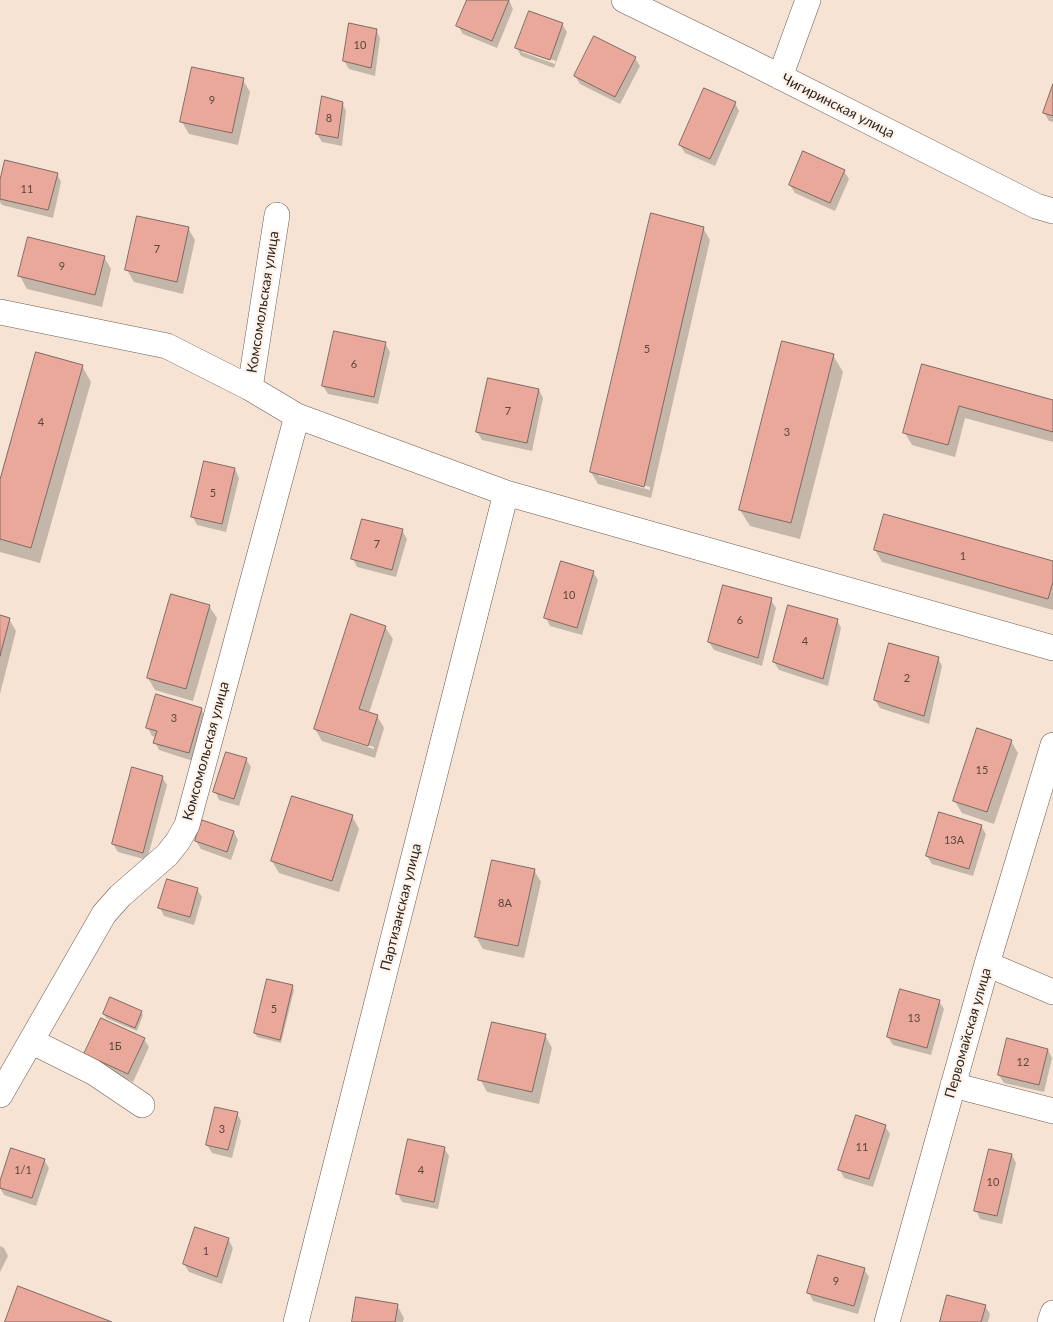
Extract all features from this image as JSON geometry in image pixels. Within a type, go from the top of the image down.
[{"type":"street","name":"Чигиринская улица","points":[[624,0],[1036,206],[1053,211]]},
{"type":"street","points":[[780,77],[808,0]]},
{"type":"street","name":"Комсомольская улица","points":[[250,388],[276,216]]},
{"type":"street","points":[[0,312],[167,346],[250,388],[297,416],[506,492],[1053,648]]},
{"type":"street","name":"Комсомольская улица","points":[[0,1095],[104,914],[120,896],[167,855],[187,825],[297,416]]},
{"type":"street","name":"Партизанская улица","points":[[296,1322],[506,492]]},
{"type":"street","name":"Первомайская улица","points":[[887,1322],[987,964],[1053,745]]},
{"type":"street","points":[[987,964],[1053,992]]},
{"type":"street","points":[[31,1041],[94,1072],[142,1105]]},
{"type":"street","points":[[953,1085],[1053,1111]]},
{"type":"street","points":[[1050,1322],[1053,1313]]},
{"type":"building","points":[[467,0],[509,0],[492,41],[456,26]]},
{"type":"building","points":[[529,11],[563,23],[550,60],[515,48]]},
{"type":"building","points":[[349,23],[377,29],[371,68],[343,61]]},
{"type":"building","points":[[594,36],[636,57],[615,97],[574,76]]},
{"type":"building","points":[[192,67],[244,78],[232,133],[180,122]]},
{"type":"building","points":[[1053,84],[1053,116],[1043,113]]},
{"type":"building","points":[[704,88],[736,102],[710,159],[679,145]]},
{"type":"building","points":[[322,96],[343,102],[338,138],[316,134]]},
{"type":"building","points":[[803,151],[845,170],[830,203],[789,185]]},
{"type":"building","points":[[5,160],[58,173],[48,210],[0,199],[0,180]]},
{"type":"building","points":[[651,213],[704,227],[644,487],[590,472]]},
{"type":"building","points":[[137,216],[189,227],[177,282],[125,270]]},
{"type":"building","points":[[28,237],[105,256],[95,295],[18,276]]},
{"type":"building","points":[[334,331],[386,342],[374,397],[322,386]]},
{"type":"building","points":[[782,341],[834,354],[791,523],[739,510]]},
{"type":"building","points":[[36,352],[83,365],[31,548],[0,539],[0,480]]},
{"type":"building","points":[[922,364],[1053,400],[1053,432],[959,406],[948,445],[903,433]]},
{"type":"building","points":[[488,378],[539,389],[527,443],[476,432]]},
{"type":"building","points":[[204,461],[235,468],[222,524],[191,517]]},
{"type":"building","points":[[884,514],[1053,561],[1053,582],[1048,599],[874,550]]},
{"type":"building","points":[[362,519],[403,529],[392,570],[351,559]]},
{"type":"building","points":[[561,561],[594,571],[577,628],[544,618]]},
{"type":"building","points":[[723,585],[772,598],[758,658],[708,642]]},
{"type":"building","points":[[171,594],[210,605],[186,689],[147,678]]},
{"type":"building","points":[[788,605],[838,619],[823,679],[773,662]]},
{"type":"building","points":[[351,614],[386,626],[359,709],[378,715],[368,746],[314,729]]},
{"type":"building","points":[[0,615],[10,618],[0,656]]},
{"type":"building","points":[[889,643],[939,657],[924,716],[874,700]]},
{"type":"building","points":[[156,694],[202,708],[189,753],[153,743],[157,731],[146,728]]},
{"type":"building","points":[[977,728],[1012,740],[987,812],[953,801]]},
{"type":"building","points":[[226,752],[247,758],[234,799],[213,792]]},
{"type":"building","points":[[132,767],[163,776],[143,853],[112,844]]},
{"type":"building","points":[[292,796],[353,815],[332,881],[271,861]]},
{"type":"building","points":[[939,812],[982,825],[969,869],[926,856]]},
{"type":"building","points":[[202,820],[234,831],[227,852],[195,841]]},
{"type":"building","points":[[492,860],[535,869],[518,946],[475,937]]},
{"type":"building","points":[[167,879],[198,888],[190,917],[158,908]]},
{"type":"building","points":[[267,979],[293,985],[280,1040],[254,1033]]},
{"type":"building","points":[[900,989],[940,1000],[927,1048],[887,1037]]},
{"type":"building","points":[[110,997],[142,1011],[135,1028],[103,1014]]},
{"type":"building","points":[[101,1018],[145,1038],[128,1074],[84,1054]]},
{"type":"building","points":[[492,1022],[546,1034],[532,1092],[478,1080]]},
{"type":"building","points":[[1007,1038],[1048,1049],[1039,1085],[998,1075]]},
{"type":"building","points":[[215,1107],[238,1112],[228,1150],[206,1145]]},
{"type":"building","points":[[856,1115],[886,1125],[869,1179],[838,1170]]},
{"type":"building","points":[[408,1139],[445,1147],[434,1202],[396,1194]]},
{"type":"building","points":[[11,1148],[45,1159],[32,1198],[0,1188],[0,1181]]},
{"type":"building","points":[[989,1149],[1012,1154],[997,1216],[974,1211]]},
{"type":"building","points":[[195,1227],[229,1238],[217,1277],[183,1264]]},
{"type":"building","points":[[818,1255],[865,1268],[854,1306],[807,1293]]},
{"type":"building","points":[[18,1286],[112,1322],[5,1322]]},
{"type":"building","points":[[947,1295],[986,1305],[981,1322],[940,1322]]},
{"type":"building","points":[[356,1297],[398,1304],[395,1322],[352,1322]]}]
